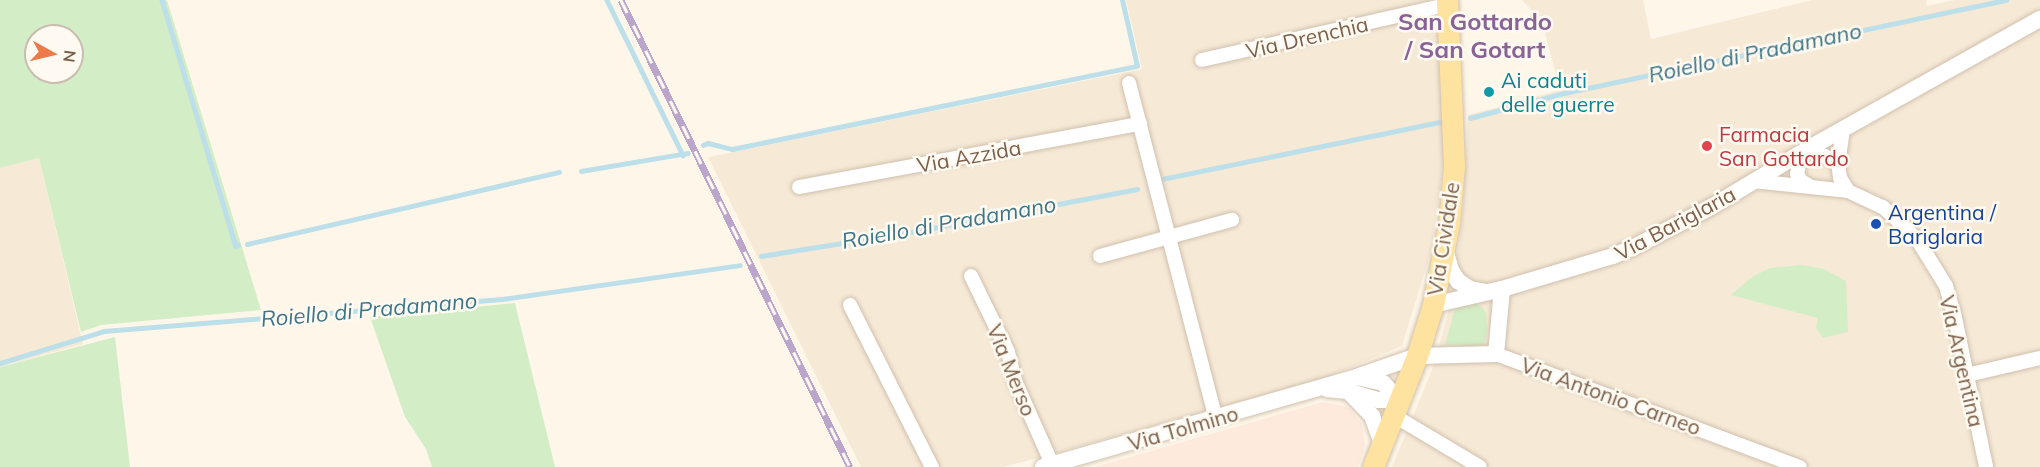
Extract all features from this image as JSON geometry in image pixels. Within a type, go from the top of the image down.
[{"type":"main road","name":"Via Cividale","points":[[1373,467],[1417,356],[1433,305],[1445,246],[1454,166],[1447,3]]},
{"type":"street","name":"Via Drenchia","points":[[1202,60],[1447,3]]},
{"type":"street","name":"Via Bariglaria","points":[[1433,305],[1494,291],[1623,252],[1711,207],[1809,148],[2040,19]]},
{"type":"street","points":[[1129,83],[1216,419]]},
{"type":"street","name":"Via Azzida","points":[[799,187],[1140,124]]},
{"type":"street","points":[[1843,129],[1838,163],[1840,178],[1848,191]]},
{"type":"street","points":[[1811,186],[1801,181],[1797,174],[1801,156],[1809,148],[1838,163]]},
{"type":"street","name":"Via Argentina","points":[[1753,181],[1848,191],[1883,207],[1899,220],[1933,261],[1946,286],[1986,467]]},
{"type":"street","points":[[1100,256],[1232,220]]},
{"type":"street","points":[[1445,246],[1451,270],[1458,281],[1470,289],[1494,291],[1496,354]]},
{"type":"street","name":"Via Merso","points":[[971,276],[1008,352],[1016,383],[1048,466]]},
{"type":"street","points":[[850,305],[932,467]]},
{"type":"street","name":"Via Antonio Carneo","points":[[1417,356],[1496,354],[1800,467]]},
{"type":"street","name":"Via Tolmino","points":[[1048,466],[1323,389],[1417,356]]},
{"type":"street","points":[[1967,375],[2040,358]]},
{"type":"street","points":[[1357,377],[1383,383],[1396,408],[1480,467]]},
{"type":"street","name":"Via Tolmino","points":[[1323,389],[1347,391],[1379,400],[1396,408]]},
{"type":"street","points":[[1347,391],[1372,416],[1382,443]]},
{"type":"shaded area","points":[[1126,0],[1439,0],[1444,142],[1440,190],[1431,252],[1402,346],[1328,377],[1004,467],[861,467],[708,157],[1142,69]]},
{"type":"shaded area","points":[[1522,0],[1643,0],[1651,39],[1812,0],[1926,0],[1927,6],[1954,0],[2040,0],[2040,467],[1392,467],[1434,365],[1450,305],[1463,214],[1468,115],[1560,90],[1542,22]]},
{"type":"shaded area","points":[[39,158],[83,344],[0,367],[0,168]]},
{"type":"shaded area","points":[[1323,402],[1348,407],[1362,424],[1365,446],[1358,467],[1095,467]]},
{"type":"green space","points":[[0,0],[167,0],[261,310],[101,325],[81,332],[39,158],[0,168]]},
{"type":"green space","points":[[1802,265],[1824,269],[1846,281],[1848,332],[1823,338],[1816,328],[1818,318],[1731,295],[1752,277],[1770,268]]},
{"type":"green space","points":[[515,303],[555,467],[432,467],[426,449],[405,417],[370,317]]},
{"type":"green space","points":[[1474,303],[1481,306],[1486,313],[1487,331],[1484,347],[1445,345],[1456,305]]},
{"type":"green space","points":[[115,337],[130,467],[0,467],[0,367]]},
{"type":"waterway","points":[[162,0],[236,246],[238,245]]},
{"type":"waterway","points":[[607,0],[683,155]]},
{"type":"waterway","points":[[703,145],[708,143],[732,149],[1137,66],[1122,0]]},
{"type":"waterway","name":"Roiello di Pradamano","points":[[1470,118],[1564,93],[2006,0]]},
{"type":"waterway","name":"Roiello di Pradamano","points":[[1162,179],[1440,122]]},
{"type":"waterway","points":[[581,171],[687,153]]},
{"type":"waterway","points":[[247,244],[559,172]]},
{"type":"waterway","name":"Roiello di Pradamano","points":[[761,256],[917,231],[1137,189]]},
{"type":"waterway","name":"Roiello di Pradamano","points":[[0,363],[104,331],[502,299],[740,265]]},
{"type":"railway","points":[[621,0],[850,467]]},
{"type":"place","name":"Ai caduti delle guerre","points":[[1489,92]]},
{"type":"place","name":"Farmacia San Gottardo","points":[[1707,146]]},
{"type":"place","name":"Argentina / Bariglaria","points":[[1876,224]]},
{"type":"district","name":"San Gottardo / San Gotart","points":[[1475,36]]}]
